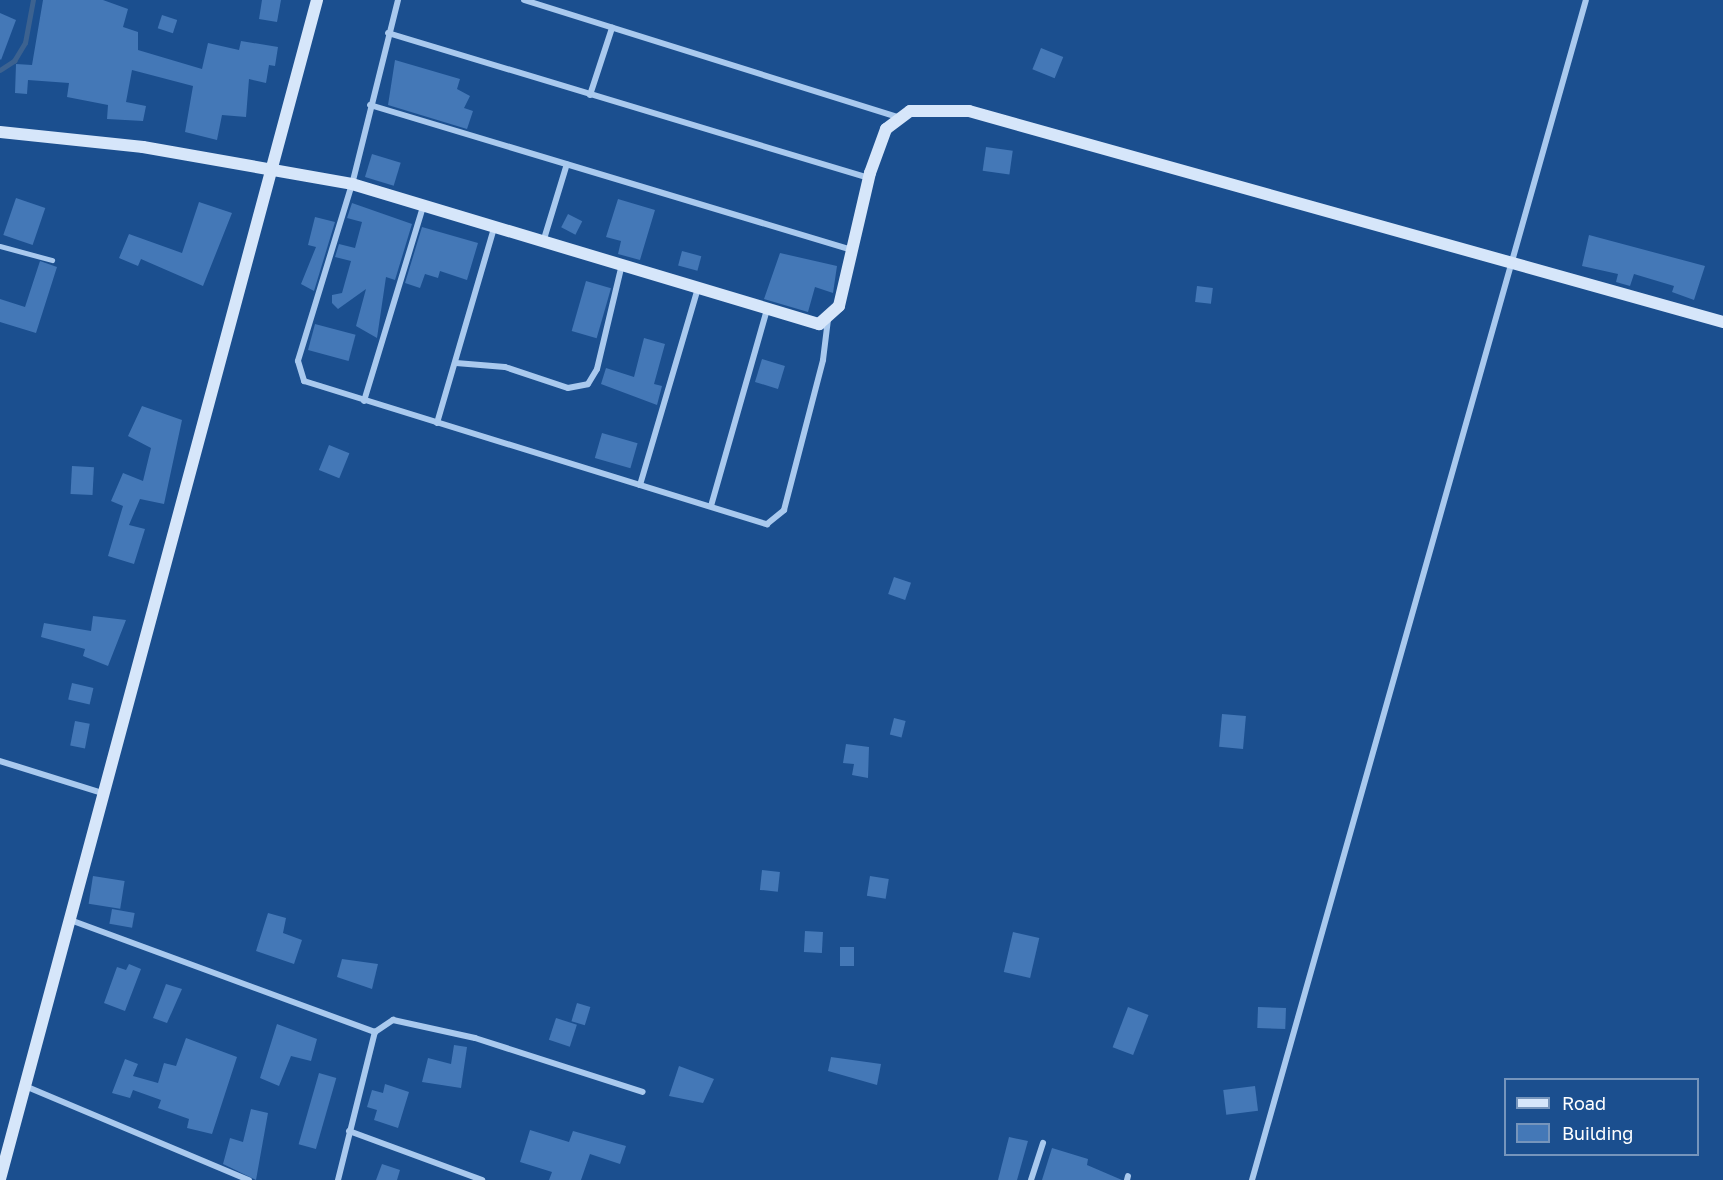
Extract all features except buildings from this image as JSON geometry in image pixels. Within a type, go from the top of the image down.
[{"type":"street","points":[[0,1179],[73,921],[268,170],[317,0]]},
{"type":"street","points":[[398,0],[352,184],[298,361],[304,381],[767,524],[777,521],[823,360],[828,319]]},
{"type":"street","points":[[524,0],[897,117],[937,110],[1015,120],[1723,322]]},
{"type":"street","points":[[1252,1180],[1509,260],[1586,0]]},
{"type":"street","points":[[590,95],[612,28]]},
{"type":"street","points":[[388,33],[869,178]]},
{"type":"street","points":[[370,105],[852,250]]},
{"type":"street","points":[[0,132],[143,147],[352,184],[495,224],[819,324],[828,319],[839,306],[876,150],[897,117]]},
{"type":"street","points":[[544,239],[567,164]]},
{"type":"street","points":[[364,401],[424,204]]},
{"type":"street","points":[[437,423],[495,224]]},
{"type":"street","points":[[456,363],[505,367],[568,388],[588,384],[597,369],[622,264]]},
{"type":"street","points":[[640,485],[699,288]]},
{"type":"street","points":[[711,506],[767,309]]},
{"type":"street","points":[[0,761],[106,794]]},
{"type":"street","points":[[73,921],[375,1032]]},
{"type":"street","points":[[338,1180],[375,1032],[393,1020],[416,1022],[643,1092]]},
{"type":"street","points":[[25,1086],[249,1180]]},
{"type":"street","points":[[349,1131],[482,1180]]},
{"type":"street","points":[[1031,1180],[1043,1143]]},
{"type":"lane","points":[[0,246],[52,260]]},
{"type":"waterway","points":[[0,70],[14,61],[25,43],[33,0]]}]
